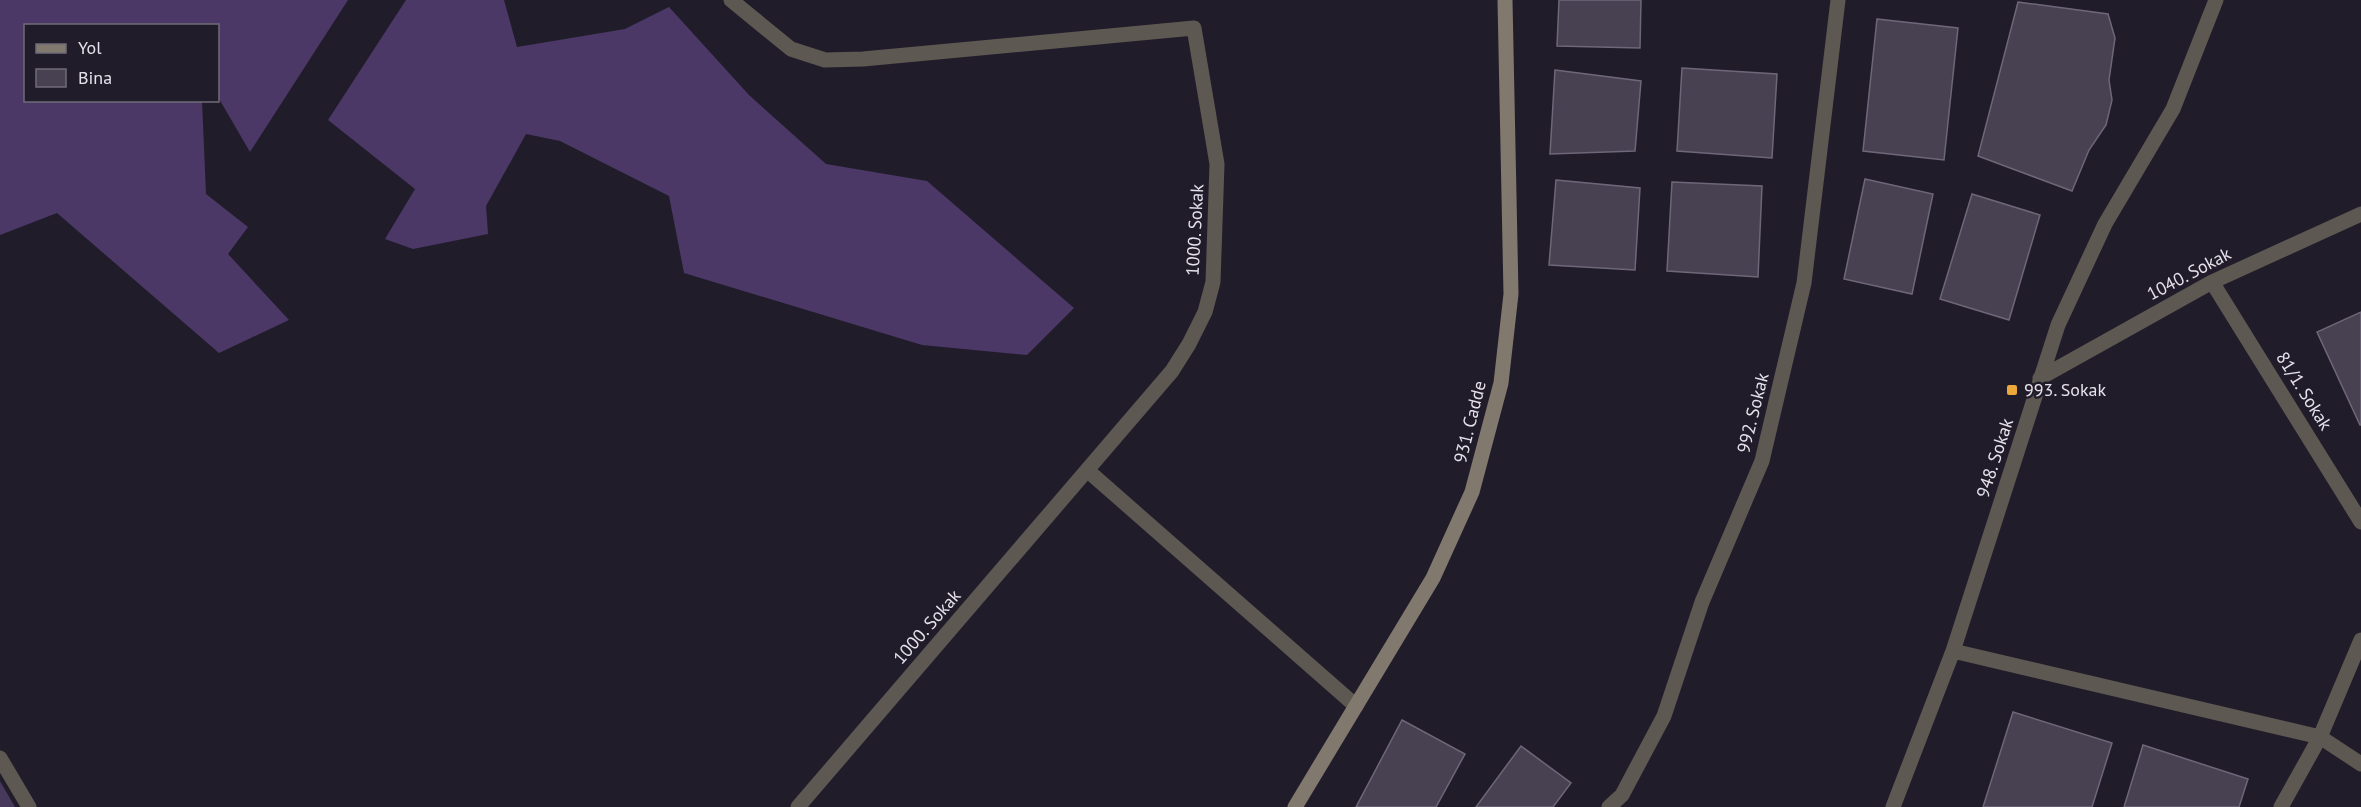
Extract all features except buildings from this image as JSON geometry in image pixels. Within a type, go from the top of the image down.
[{"type":"main road","name":"931. Cadde","points":[[1295,807],[1433,578],[1467,503],[1501,383],[1511,294],[1505,0]]},
{"type":"street","name":"1000. Sokak","points":[[731,0],[791,49],[825,60],[863,59],[1194,28],[1217,164],[1213,282],[1205,312],[1172,371],[798,807]]},
{"type":"street","name":"992. Sokak","points":[[1610,807],[1622,795],[1664,716],[1702,602],[1762,461],[1804,283],[1838,0]]},
{"type":"street","name":"948. Sokak","points":[[1893,807],[1953,651],[2058,325],[2105,224],[2173,109],[2216,0]]},
{"type":"street","name":"1040. Sokak","points":[[2040,378],[2212,282],[2361,214]]},
{"type":"street","name":"81/1. Sokak","points":[[2212,282],[2361,522]]},
{"type":"street","points":[[1087,470],[1356,706]]},
{"type":"street","points":[[2281,807],[2320,737],[2361,640]]},
{"type":"street","points":[[1953,651],[2320,737],[2361,764]]},
{"type":"street","points":[[0,758],[29,807]]},
{"type":"shaded area","points":[[0,0],[348,0],[250,152],[219,99],[219,24],[24,24],[24,102],[202,102],[206,194],[248,227],[228,254],[289,320],[219,353],[57,213],[0,235]]},
{"type":"shaded area","points":[[406,0],[504,0],[517,47],[625,29],[669,7],[749,95],[826,164],[927,181],[1074,308],[1027,355],[922,345],[684,273],[669,196],[560,141],[526,134],[486,206],[488,234],[413,249],[385,239],[415,189],[328,120]]},
{"type":"shaded area","points":[[0,781],[15,807],[0,807]]},
{"type":"place","name":"993. Sokak","points":[[2012,390]]}]
